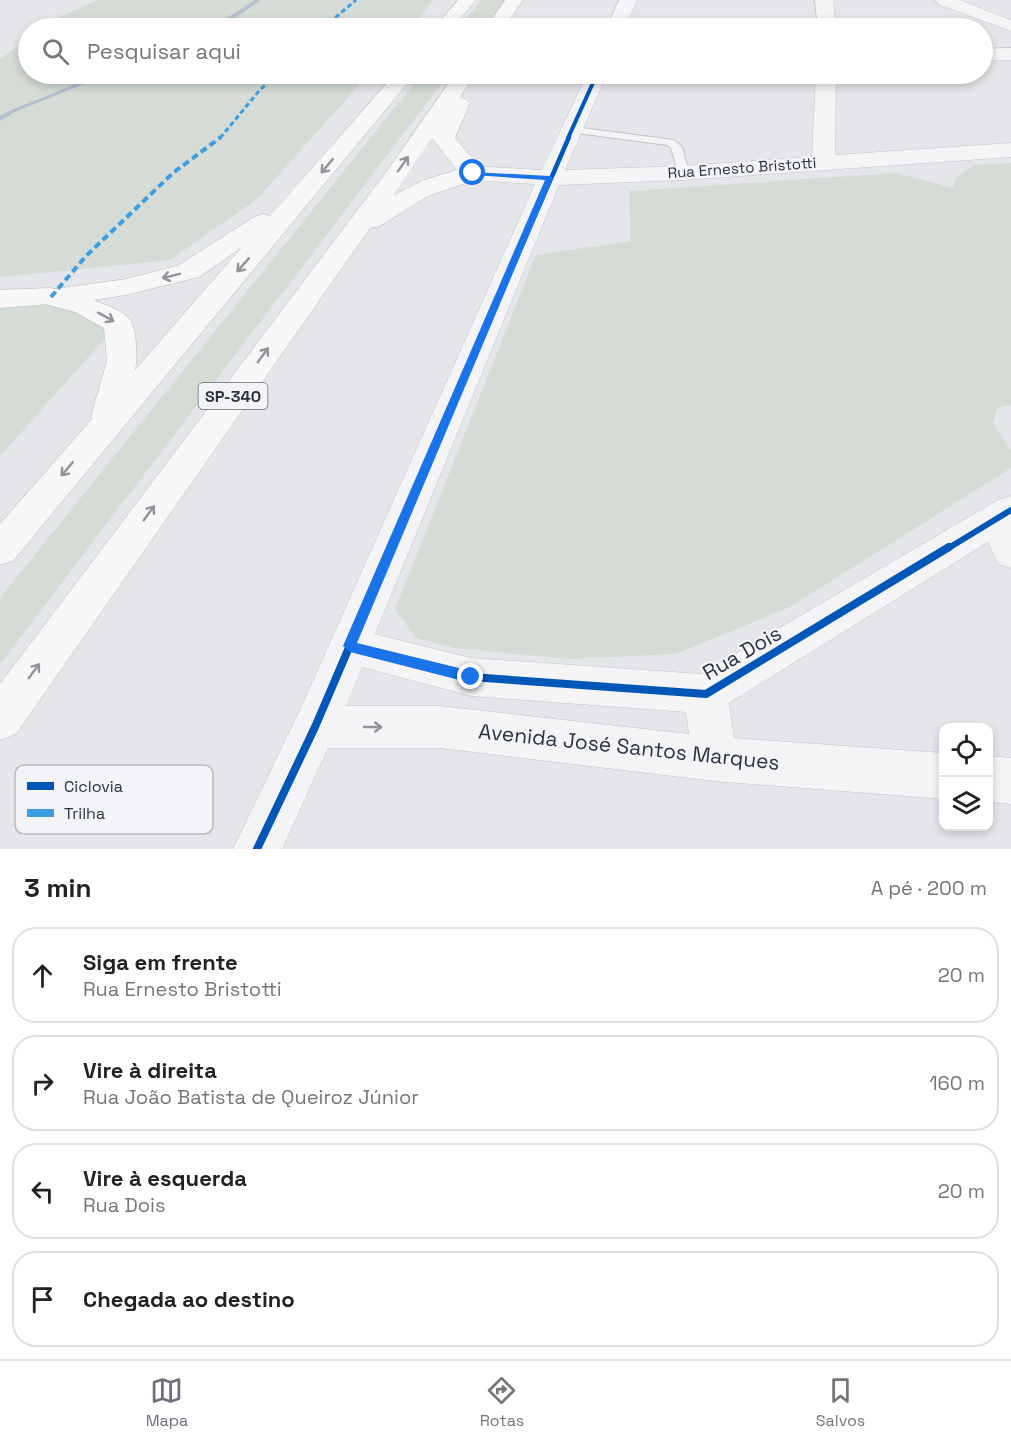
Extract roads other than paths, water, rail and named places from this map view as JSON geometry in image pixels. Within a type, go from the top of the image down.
[{"type":"main road","points":[[452,18],[467,0]]},
{"type":"main road","points":[[502,18],[514,0]]},
{"type":"main road","points":[[0,550],[397,84]]},
{"type":"main road","name":"SP-340","points":[[0,719],[459,84]]},
{"type":"main road","points":[[464,84],[458,108],[443,139],[473,173]]},
{"type":"main road","points":[[346,241],[396,203],[446,178],[473,173]]},
{"type":"main road","points":[[0,299],[51,297],[126,287],[189,271],[227,248],[308,189]]},
{"type":"main road","points":[[51,297],[85,306],[118,324],[122,361],[105,424]]},
{"type":"street","points":[[620,18],[628,0]]},
{"type":"street","points":[[824,0],[826,18]]},
{"type":"street","points":[[944,0],[990,18]]},
{"type":"street","points":[[993,19],[1011,26]]},
{"type":"street","points":[[993,55],[1011,54]]},
{"type":"street","points":[[257,849],[315,727],[550,178],[574,130],[593,84]]},
{"type":"street","points":[[823,163],[826,84]]},
{"type":"street","name":"Rua Ernesto Bristotti","points":[[473,173],[550,178],[683,173],[1011,150]]},
{"type":"street","name":"Rua Dois","points":[[350,646],[471,677],[706,694],[1007,527]]},
{"type":"street","points":[[706,694],[714,759]]},
{"type":"street","name":"Avenida José Santos Marques","points":[[315,727],[440,727],[714,759],[939,776]]},
{"type":"street","points":[[993,779],[1011,781]]},
{"type":"lane","points":[[574,130],[670,142],[676,147],[683,173]]},
{"type":"waterway","points":[[230,18],[258,0]]},
{"type":"waterway","points":[[0,119],[13,111],[80,84]]}]
